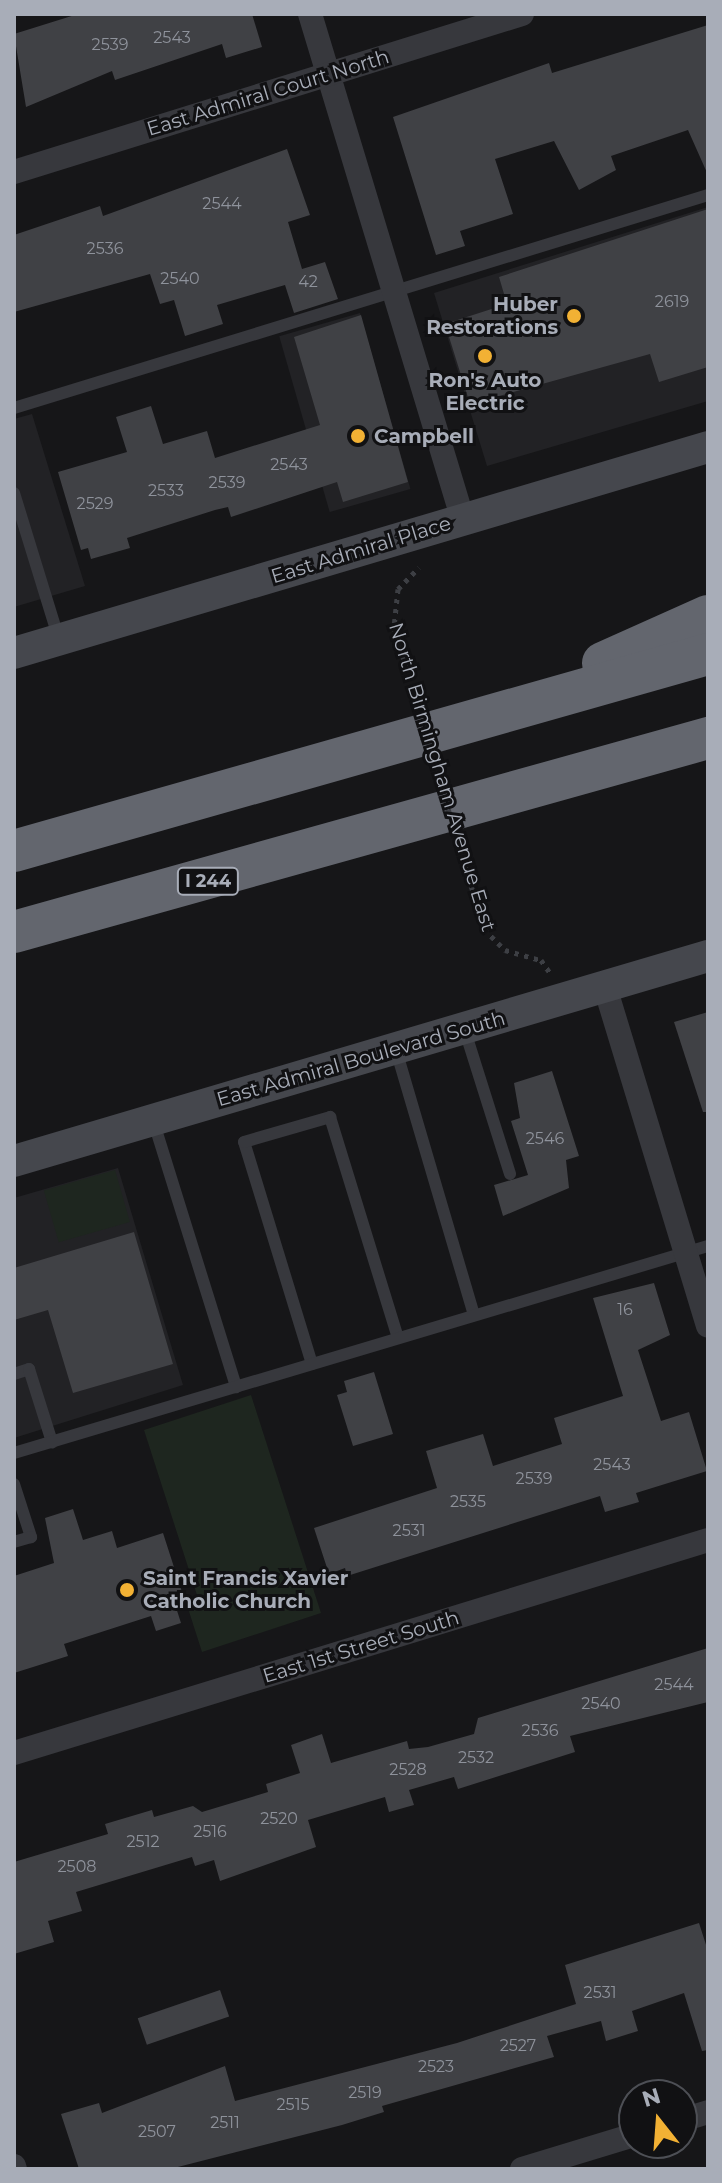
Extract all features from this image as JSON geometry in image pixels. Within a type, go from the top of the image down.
[{"type":"highway","points":[[454,730],[708,616]]},
{"type":"highway","points":[[14,851],[454,730],[708,654]]},
{"type":"highway","name":"I 244","points":[[14,932],[708,738]]},
{"type":"highway","points":[[626,762],[708,753]]},
{"type":"main road","name":"East Admiral Place","points":[[14,653],[708,447]]},
{"type":"main road","name":"East Admiral Boulevard South","points":[[14,1161],[708,956]]},
{"type":"street","points":[[310,14],[463,520]]},
{"type":"street","name":"East Admiral Court North","points":[[14,172],[522,14]]},
{"type":"street","points":[[605,987],[697,1249],[708,1326]]},
{"type":"street","name":"East 1st Street South","points":[[14,1753],[708,1540]]},
{"type":"street","points":[[522,2169],[618,2140]]},
{"type":"lane","points":[[14,408],[708,195]]},
{"type":"lane","points":[[14,493],[59,639]]},
{"type":"lane","points":[[464,1028],[510,1174]]},
{"type":"lane","points":[[396,1049],[474,1315]]},
{"type":"lane","points":[[312,1364],[244,1142],[330,1117],[398,1338]]},
{"type":"lane","points":[[153,1120],[236,1387]]},
{"type":"lane","points":[[14,1453],[697,1249]]},
{"type":"lane","points":[[14,1374],[29,1369],[52,1442]]},
{"type":"lane","points":[[14,1484],[31,1537],[14,1542]]},
{"type":"path","name":"North Birmingham Avenue East","points":[[398,589],[394,627],[484,929],[505,950],[541,960],[553,977]]},
{"type":"shaded area","points":[[708,207],[708,401],[487,466],[434,293]]},
{"type":"shaded area","points":[[360,313],[410,489],[330,512],[279,336]]},
{"type":"shaded area","points":[[32,414],[85,586],[14,607],[14,419]]},
{"type":"shaded area","points":[[118,1168],[183,1385],[14,1438],[14,1198]]},
{"type":"shaded area","points":[[115,1170],[130,1222],[59,1242],[44,1190]]},
{"type":"shaded area","points":[[251,1395],[321,1613],[202,1652],[185,1599],[197,1595],[144,1430]]},
{"type":"building","points":[[78,14],[252,14],[262,47],[226,58],[222,44],[115,80],[112,71],[26,107],[14,34]]},
{"type":"building","points":[[708,25],[708,175],[688,130],[611,156],[616,170],[579,190],[554,141],[495,159],[513,214],[460,231],[465,246],[436,255],[393,117],[549,63],[552,73]]},
{"type":"building","points":[[287,149],[310,215],[288,222],[302,269],[325,262],[338,299],[294,313],[285,285],[217,305],[223,324],[185,336],[174,300],[160,304],[150,274],[14,312],[14,235],[100,206],[103,216]]},
{"type":"building","points":[[708,209],[708,367],[659,382],[650,354],[470,404],[445,324],[507,304],[499,277]]},
{"type":"building","points":[[361,315],[408,482],[343,502],[337,482],[231,517],[228,507],[215,510],[127,538],[130,548],[91,559],[88,548],[81,550],[58,472],[127,452],[116,417],[151,406],[163,444],[207,431],[215,458],[320,425],[294,337]]},
{"type":"building","points":[[708,1012],[708,1112],[703,1112],[674,1022]]},
{"type":"building","points":[[552,1071],[579,1156],[566,1160],[569,1188],[503,1216],[494,1185],[528,1175],[511,1121],[520,1118],[514,1083]]},
{"type":"building","points":[[134,1232],[173,1364],[73,1393],[48,1310],[14,1320],[14,1268]]},
{"type":"building","points":[[654,1283],[670,1335],[638,1350],[661,1421],[689,1412],[707,1471],[636,1493],[639,1502],[605,1512],[600,1496],[347,1576],[345,1568],[329,1574],[314,1528],[437,1488],[426,1451],[483,1434],[493,1466],[562,1444],[554,1418],[623,1396],[593,1298]]},
{"type":"building","points":[[374,1372],[393,1434],[353,1446],[337,1395],[347,1392],[344,1381]]},
{"type":"building","name":"Saint Francis Xavier Catholic Church","points":[[73,1509],[83,1540],[112,1531],[117,1548],[163,1533],[182,1592],[172,1595],[181,1623],[156,1631],[151,1616],[64,1644],[68,1656],[14,1673],[14,1576],[54,1563],[45,1518]]},
{"type":"building","points":[[708,1648],[708,1702],[570,1736],[575,1752],[458,1789],[454,1777],[409,1790],[414,1805],[389,1812],[385,1797],[308,1820],[316,1847],[220,1881],[214,1860],[195,1866],[192,1857],[76,1892],[82,1911],[48,1921],[54,1942],[14,1954],[14,1862],[108,1834],[105,1824],[152,1810],[154,1817],[193,1806],[202,1812],[268,1792],[266,1784],[300,1773],[291,1745],[322,1734],[331,1763],[407,1741],[409,1749],[428,1747],[474,1734],[478,1718]]},
{"type":"building","points":[[699,1923],[708,1951],[708,2050],[702,2051],[684,1993],[632,2011],[638,2031],[606,2041],[601,2021],[547,2036],[554,2057],[382,2106],[384,2112],[342,2125],[170,2169],[79,2169],[61,2114],[99,2103],[102,2113],[225,2066],[235,2101],[457,2043],[576,2004],[565,1965]]},
{"type":"building","points":[[220,1990],[229,2016],[147,2045],[138,2018]]},
{"type":"place","name":"Huber Restorations","points":[[574,316]]},
{"type":"place","name":"Ron's Auto Electric","points":[[485,356]]},
{"type":"place","name":"Campbell","points":[[358,436]]},
{"type":"place","name":"Saint Francis Xavier Catholic Church","points":[[127,1590]]}]
